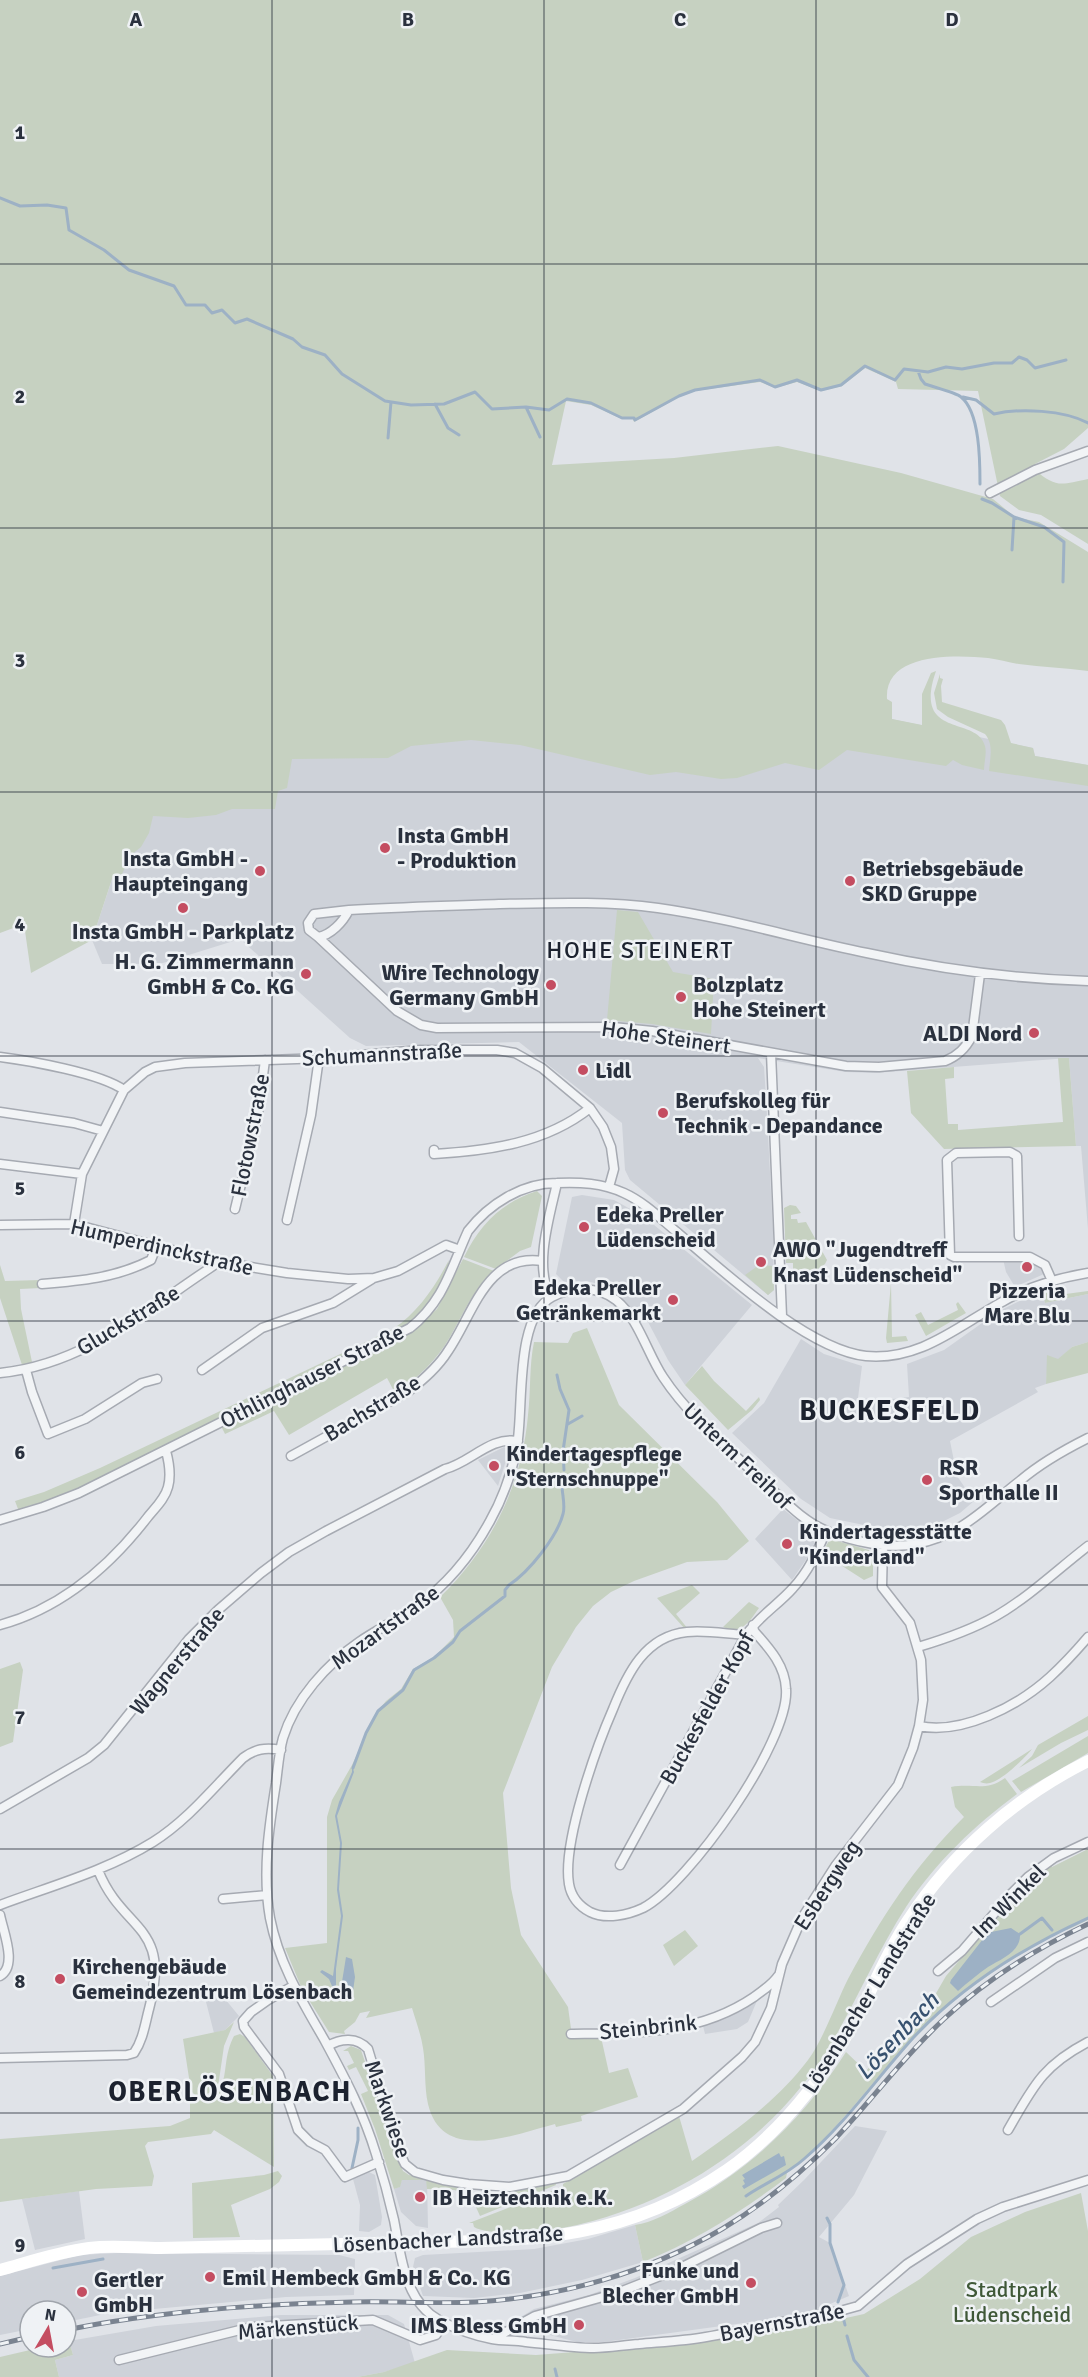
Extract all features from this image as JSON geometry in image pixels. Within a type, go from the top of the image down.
[{"type":"main road","name":"Lösenbacher Landstraße","points":[[0,2270],[62,2253],[99,2247],[521,2240],[598,2228],[661,2208],[726,2170],[778,2127],[807,2095],[841,2046],[909,1919],[943,1876],[983,1832],[1008,1811],[1039,1789],[1088,1761]]},
{"type":"street","points":[[990,493],[996,492],[1035,470],[1088,451]]},
{"type":"street","points":[[350,910],[328,934],[318,937],[308,926],[314,914],[350,910],[419,906],[579,903],[631,905],[690,914],[868,954],[980,974],[1088,981]]},
{"type":"street","name":"Hohe Steinert","points":[[318,937],[397,1011],[421,1025],[437,1028],[613,1027],[651,1031],[832,1064],[866,1068],[949,1060],[963,1050],[972,1036],[980,974]]},
{"type":"street","name":"Schumannstraße","points":[[74,1224],[82,1173],[124,1090],[145,1072],[163,1065],[317,1058],[420,1050],[507,1052],[520,1055],[542,1068],[590,1108],[603,1127],[611,1147],[614,1169],[609,1187]]},
{"type":"street","points":[[771,1053],[782,1316]]},
{"type":"street","points":[[0,1058],[80,1074],[124,1090]]},
{"type":"street","points":[[287,1220],[311,1115],[317,1058]]},
{"type":"street","name":"Flotowstraße","points":[[235,1209],[262,1091],[265,1060]]},
{"type":"street","points":[[434,1150],[434,1154],[459,1153],[527,1141],[569,1122],[590,1108]]},
{"type":"street","points":[[0,1112],[37,1116],[103,1131]]},
{"type":"street","points":[[1019,1236],[1017,1156],[1010,1152],[996,1152],[956,1153],[950,1157],[947,1160],[950,1255],[954,1257],[1030,1257],[1045,1265],[1052,1281]]},
{"type":"street","points":[[0,1164],[82,1173]]},
{"type":"street","points":[[551,1297],[543,1281],[543,1261],[557,1182]]},
{"type":"street","name":"Othlinghauser Straße","points":[[0,1520],[62,1501],[410,1328],[427,1313],[439,1297],[470,1228],[496,1204],[531,1186],[557,1182],[586,1183],[609,1187],[636,1199],[782,1316],[822,1343],[866,1356],[894,1355],[934,1344],[1003,1301],[1052,1281],[1088,1273]]},
{"type":"street","name":"Humperdinckstraße","points":[[0,1225],[74,1224],[156,1248],[214,1261],[348,1279],[374,1278],[398,1271],[447,1245],[460,1250]]},
{"type":"street","points":[[42,1284],[78,1281],[122,1273],[151,1260],[156,1248]]},
{"type":"street","name":"Bachstraße","points":[[291,1456],[409,1391],[425,1378],[448,1352],[475,1300],[492,1279],[522,1260],[543,1261]]},
{"type":"street","name":"Gluckstraße","points":[[0,1373],[27,1370],[53,1362],[109,1337],[213,1266],[214,1261]]},
{"type":"street","points":[[202,1370],[262,1328],[333,1303],[374,1278]]},
{"type":"street","name":"Unterm Freihof","points":[[551,1297],[569,1291],[586,1289],[603,1292],[615,1300],[631,1317],[664,1379],[695,1418],[793,1509],[826,1531],[855,1539],[883,1544],[914,1544],[942,1537],[958,1530],[1029,1473],[1088,1438]]},
{"type":"street","name":"Mozartstraße","points":[[398,2243],[379,2162],[365,2120],[328,2046],[293,1986],[275,1940],[267,1895],[268,1836],[280,1750],[292,1718],[317,1680],[331,1664],[359,1642],[416,1607],[444,1583],[468,1557],[499,1502],[513,1463],[518,1441],[524,1362],[530,1326],[540,1306],[551,1297]]},
{"type":"street","points":[[27,1370],[32,1392],[48,1434],[85,1419],[142,1383],[157,1378]]},
{"type":"street","name":"Wagnerstraße","points":[[0,1809],[88,1758],[105,1745],[189,1639],[234,1596],[289,1552],[414,1485],[455,1466],[483,1449],[503,1440],[518,1441]]},
{"type":"street","points":[[0,1625],[50,1605],[84,1584],[118,1553],[167,1491],[170,1471],[166,1451]]},
{"type":"street","name":"Buckesfelder Kopf","points":[[620,1865],[750,1631],[794,1588],[817,1554],[826,1531]]},
{"type":"street","name":"Esbergweg","points":[[559,2178],[579,2171],[683,2109],[742,2057],[755,2042],[766,2018],[792,1938],[809,1905],[898,1785],[913,1748],[923,1700],[918,1647],[910,1623],[882,1587],[883,1544]]},
{"type":"street","points":[[918,1647],[963,1632],[995,1616],[1035,1589],[1088,1546]]},
{"type":"street","points":[[750,1631],[779,1661],[786,1686],[784,1713],[767,1753],[719,1828],[673,1885],[643,1908],[628,1913],[607,1916],[590,1912],[580,1906],[569,1886],[568,1859],[579,1811],[596,1755],[617,1699],[632,1668],[651,1646],[665,1638],[694,1632],[750,1631]]},
{"type":"street","points":[[919,1726],[936,1728],[968,1722],[1019,1699],[1049,1678],[1088,1637]]},
{"type":"street","points":[[0,1905],[98,1870],[137,1851],[186,1816],[243,1758],[254,1750],[266,1748],[280,1750]]},
{"type":"street","name":"Im Winkel","points":[[938,1971],[962,1951],[1028,1877],[1063,1853],[1088,1842]]},
{"type":"street","points":[[0,2058],[127,2055],[134,2053],[140,2043],[155,1985],[153,1953],[141,1928],[108,1892],[98,1870]]},
{"type":"street","points":[[223,1899],[267,1895]]},
{"type":"street","points":[[0,1915],[9,1960],[6,1971],[0,1976]]},
{"type":"street","points":[[991,2002],[1055,1958],[1088,1942]]},
{"type":"street","name":"Steinbrink","points":[[571,2034],[674,2029],[706,2022],[746,2002],[774,1982],[780,1973]]},
{"type":"street","points":[[293,1986],[251,2012],[244,2019],[244,2027],[279,2074],[298,2130],[310,2142],[325,2150],[345,2177],[379,2162]]},
{"type":"street","name":"Markwiese","points":[[328,2046],[338,2040],[350,2040],[361,2043],[368,2049],[399,2152],[405,2164],[415,2172],[443,2180],[510,2187],[559,2178]]},
{"type":"street","points":[[1008,2130],[1042,2076],[1055,2061],[1088,2042]]},
{"type":"street","name":"Bayernstraße","points":[[444,2323],[493,2339],[594,2348],[702,2338],[858,2306],[907,2264],[977,2219],[1003,2207],[1088,2180]]},
{"type":"street","points":[[493,2339],[535,2316],[617,2293],[678,2269],[761,2228],[777,2223]]},
{"type":"street","points":[[398,2243],[412,2291],[430,2315],[444,2323]]},
{"type":"street","name":"Märkenstück","points":[[119,2360],[252,2327],[373,2320],[420,2340],[436,2335],[444,2323]]},
{"type":"shaded area","points":[[755,691],[1033,748],[1035,756],[1088,765],[1088,1229],[1081,1146],[1076,1146],[1069,1058],[875,1073],[846,1072],[758,1058],[764,1067],[773,1230],[774,1290],[768,1295],[630,1180],[625,1170],[622,1123],[519,1042],[366,1046],[350,1038],[240,939],[163,963],[133,964],[102,964],[92,940],[171,701]]},
{"type":"shaded area","points":[[582,1195],[614,1200],[643,1216],[752,1305],[685,1385],[668,1360],[648,1322],[623,1299],[602,1285],[587,1281],[564,1282],[556,1274],[572,1197]]},
{"type":"shaded area","points":[[1003,1259],[1031,1260],[1044,1274],[1015,1287],[1006,1272]]},
{"type":"shaded area","points":[[1042,1290],[1045,1303],[1088,1294],[1088,1342],[1072,1347],[1058,1360],[1048,1356],[1046,1384],[1035,1388],[1038,1392],[950,1441],[957,1476],[974,1501],[960,1513],[938,1524],[921,1529],[893,1531],[830,1518],[801,1499],[732,1433],[764,1403],[801,1339],[824,1354],[862,1366],[858,1398],[885,1400],[909,1397],[907,1364],[944,1350],[999,1311]]},
{"type":"shaded area","name":"Kindertagespflege \"Sternschnuppe\"","points":[[504,1447],[509,1451],[498,1486],[478,1460]]},
{"type":"shaded area","name":"Kindertagesstätte \"Kinderland\"","points":[[783,1509],[811,1531],[815,1539],[812,1551],[792,1580],[755,1539]]},
{"type":"shaded area","points":[[221,1994],[239,2016],[225,2030],[214,2033],[205,1998]]},
{"type":"shaded area","points":[[759,1996],[748,2022],[737,2029],[705,2034],[703,2026],[728,2016]]},
{"type":"shaded area","points":[[855,2126],[887,2131],[854,2195],[819,2237],[830,2243],[849,2296],[818,2309],[780,2318],[604,2342],[577,2342],[542,2333],[543,2335],[493,2331],[501,2329],[534,2309],[589,2295],[635,2278],[758,2223],[779,2207],[778,2205]]},
{"type":"shaded area","points":[[369,2172],[375,2175],[382,2217],[381,2225],[369,2232],[359,2231],[360,2205],[353,2179]]},
{"type":"shaded area","points":[[402,2180],[427,2180],[428,2228],[416,2226],[401,2212],[394,2189],[399,2187]]},
{"type":"shaded area","points":[[79,2191],[85,2239],[35,2250],[22,2199]]},
{"type":"shaded area","points":[[635,2225],[643,2262],[582,2280],[520,2293],[474,2298],[423,2296],[413,2267],[415,2258],[423,2255],[534,2249],[588,2239]]},
{"type":"shaded area","points":[[117,2253],[339,2255],[355,2259],[354,2295],[286,2297],[110,2313],[78,2320],[78,2299],[18,2299],[18,2331],[0,2335],[0,2276],[80,2255]]},
{"type":"shaded area","points":[[281,2315],[388,2315],[404,2324],[415,2363],[357,2377],[59,2377],[55,2360],[78,2359],[78,2339],[156,2326]]},
{"type":"green space","points":[[0,0],[1088,0],[1088,428],[1064,449],[1035,464],[1037,467],[1034,469],[1053,482],[1071,483],[1088,479],[1088,544],[1041,515],[1019,510],[1000,496],[978,391],[898,389],[896,382],[865,368],[842,386],[821,391],[797,382],[775,388],[760,382],[695,391],[679,397],[634,422],[633,419],[622,419],[591,405],[566,401],[552,465],[674,458],[778,446],[901,473],[993,499],[1015,517],[1039,522],[1088,552],[1088,671],[1019,664],[988,658],[941,657],[909,665],[897,672],[889,684],[887,699],[892,702],[892,719],[922,725],[922,694],[931,673],[936,671],[931,693],[932,707],[939,717],[948,723],[971,731],[980,737],[986,749],[984,770],[962,765],[953,760],[946,766],[847,750],[819,770],[785,763],[737,778],[721,779],[676,772],[650,775],[520,745],[471,740],[411,746],[388,758],[292,759],[287,788],[278,791],[275,809],[232,809],[216,815],[188,818],[153,816],[149,833],[141,847],[131,855],[122,874],[113,876],[92,940],[31,973],[24,924],[0,933]]},
{"type":"green space","points":[[940,674],[940,678],[943,679],[942,702],[1001,720],[1011,743],[1033,748],[1035,756],[1088,765],[1088,786],[989,771],[991,756],[988,738],[985,734],[948,717],[937,709],[934,693]]},
{"type":"green space","points":[[617,910],[638,912],[673,972],[714,979],[711,1034],[652,1024],[607,1020]]},
{"type":"green space","points":[[1058,1058],[1069,1058],[1076,1146],[944,1149],[911,1113],[907,1071],[954,1067],[954,1078],[945,1079],[948,1124],[958,1124],[958,1130],[1063,1122]]},
{"type":"green space","points":[[537,1191],[542,1196],[531,1247],[520,1251],[496,1269],[464,1257],[477,1234],[493,1216],[513,1201]]},
{"type":"green space","points":[[790,1205],[796,1206],[801,1213],[791,1215],[791,1219],[797,1219],[798,1223],[806,1222],[827,1260],[813,1273],[814,1280],[793,1284],[793,1263],[786,1263],[784,1208]]},
{"type":"green space","points":[[463,1259],[494,1271],[475,1293],[439,1353],[419,1375],[395,1393],[387,1378],[289,1435],[274,1411],[225,1434],[221,1426],[410,1332],[437,1309]]},
{"type":"green space","points":[[449,1260],[438,1290],[419,1314],[403,1328],[127,1466],[46,1503],[32,1508],[31,1505],[23,1508],[23,1511],[18,1509],[15,1501],[44,1492],[100,1468],[393,1329],[411,1315],[425,1298]]},
{"type":"green space","points":[[0,1265],[5,1281],[41,1280],[41,1288],[20,1289],[21,1309],[32,1362],[23,1368],[0,1298]]},
{"type":"green space","points":[[759,1265],[773,1266],[774,1290],[768,1295],[745,1275]]},
{"type":"green space","points":[[891,1283],[892,1337],[906,1336],[908,1341],[887,1343]]},
{"type":"green space","points":[[1047,1288],[1051,1296],[1088,1291],[1088,1294],[1045,1303],[1042,1290]]},
{"type":"green space","points":[[958,1302],[966,1313],[926,1336],[915,1315],[921,1312],[928,1325],[958,1310],[956,1304]]},
{"type":"green space","points":[[587,1328],[619,1405],[717,1502],[749,1541],[727,1560],[687,1562],[634,1581],[611,1592],[593,1606],[576,1627],[552,1667],[503,1793],[511,1888],[521,1935],[568,2007],[572,2036],[601,2037],[609,2073],[628,2068],[638,2097],[581,2116],[582,2121],[556,2127],[555,2124],[500,2138],[481,2141],[463,2140],[448,2134],[436,2123],[428,2104],[423,2048],[412,2008],[366,2018],[370,2011],[360,2013],[355,2022],[344,2031],[345,2034],[329,2032],[302,1989],[285,1948],[327,1943],[327,1817],[332,1800],[352,1765],[376,1713],[401,1689],[413,1669],[434,1657],[454,1637],[453,1620],[440,1597],[458,1578],[489,1536],[511,1490],[525,1441],[534,1342],[568,1343],[573,1333]]},
{"type":"green space","points":[[1088,1342],[1088,1373],[1046,1384],[1047,1355],[1058,1359],[1072,1347]]},
{"type":"green space","points":[[702,1366],[714,1381],[746,1411],[759,1397],[760,1400],[752,1410],[728,1430],[685,1385]]},
{"type":"green space","points":[[830,1539],[869,1550],[873,1557],[873,1576],[864,1580],[822,1553]]},
{"type":"green space","points":[[692,1585],[700,1593],[676,1614],[688,1629],[685,1629],[657,1598]]},
{"type":"green space","points":[[749,1602],[759,1608],[744,1626],[735,1629],[723,1627]]},
{"type":"green space","points":[[20,1662],[23,1670],[13,1742],[0,1747],[0,1669]]},
{"type":"green space","points":[[1088,1716],[1088,1730],[1019,1768],[1032,1756],[1038,1745]]},
{"type":"green space","points":[[1088,1736],[1088,1753],[1021,1792],[1012,1781]]},
{"type":"green space","points":[[1032,1749],[1000,1778],[989,1783],[980,1782]]},
{"type":"green space","points":[[1005,1778],[1017,1794],[957,1846],[917,1891],[896,1923],[834,2039],[812,2073],[758,2132],[727,2157],[693,2179],[620,2212],[581,2224],[526,2232],[483,2230],[469,2223],[557,2189],[560,2192],[563,2190],[563,2184],[679,2116],[692,2161],[754,2115],[783,2089],[814,2052],[848,1979],[873,1934],[914,1874],[964,1817],[955,1807],[951,1787],[992,1785]]},
{"type":"green space","points":[[1088,1849],[1088,1920],[1067,1930],[1065,1928],[1024,1952],[986,1976],[951,2003],[916,2035],[838,2124],[787,2173],[786,2178],[717,2225],[643,2262],[635,2225],[667,2214],[710,2190],[755,2157],[795,2119],[846,2052],[866,2071],[935,1995],[946,1976],[1014,1896],[1051,1865],[1052,1867]]},
{"type":"green space","points":[[685,1930],[698,1946],[674,1966],[663,1945]]},
{"type":"green space","points":[[234,2022],[224,2046],[218,2087],[204,2096],[195,2095],[191,2091],[183,2039],[225,2030]]},
{"type":"green space","points":[[240,2034],[245,2037],[273,2076],[274,2167],[214,2130],[211,2134],[148,2142],[145,2146],[154,2176],[152,2186],[96,2189],[0,2202],[0,2139],[170,2126],[190,2118],[190,2102],[205,2099],[215,2094],[221,2087],[229,2048],[234,2036]]},
{"type":"green space","points":[[351,2046],[361,2050],[403,2171],[409,2175],[472,2188],[472,2194],[504,2196],[504,2190],[555,2182],[556,2185],[480,2216],[470,2194],[454,2190],[427,2189],[426,2180],[402,2180],[400,2187],[394,2189],[361,2094],[368,2091],[356,2067],[349,2070],[347,2066],[354,2063],[348,2051],[343,2051]]},
{"type":"green space","points":[[278,2171],[282,2176],[279,2182],[270,2189],[231,2205],[240,2237],[193,2238],[192,2183],[264,2175]]},
{"type":"green space","name":"Stadtpark Lüdenscheid","points":[[1081,2193],[1088,2231],[1088,2377],[357,2377],[384,2372],[447,2350],[536,2355],[703,2342],[796,2329],[864,2314],[920,2279],[971,2237],[1025,2212]]},
{"type":"green space","points":[[18,2353],[18,2359],[59,2359],[55,2360],[59,2377],[0,2377],[0,2357]]},
{"type":"water","points":[[352,1765],[354,1772],[337,1816],[342,1843],[339,1889],[343,1916],[336,1969],[336,1989],[341,1988],[346,1957],[352,1959],[355,1977],[353,1991],[337,1995],[337,1998],[329,1979],[320,1972],[322,1970],[333,1976],[341,1916],[337,1890],[340,1843],[335,1816],[352,1772]]},
{"type":"water","points":[[1011,1928],[1020,1934],[1014,1950],[958,1991],[950,1983],[951,1980],[983,1939],[991,1932]]},
{"type":"water","points":[[779,2153],[781,2157],[784,2156],[786,2165],[744,2189],[742,2186],[745,2184],[743,2180],[745,2179],[742,2175]]},
{"type":"waterway","points":[[0,198],[20,206],[47,205],[66,208],[69,230],[104,250],[129,270],[174,286],[186,305],[205,305],[212,313],[222,310],[235,323],[247,319],[293,339],[302,347],[325,355],[342,374],[385,401],[411,405],[444,404],[475,392],[492,409],[526,407],[549,410],[567,399],[591,403],[622,418],[634,418],[635,420],[695,390],[760,380],[775,387],[797,380],[821,390],[841,385],[865,366],[895,380],[904,369],[928,372],[946,367],[962,369],[994,363],[1012,363],[1019,357],[1027,360],[1035,368],[1066,360]]},
{"type":"waterway","points":[[918,371],[925,384],[959,395],[967,404],[978,438],[980,484]]},
{"type":"waterway","points":[[963,397],[976,400],[994,414],[1042,411],[1067,415],[1088,423]]},
{"type":"waterway","points":[[388,438],[391,402]]},
{"type":"waterway","points":[[435,404],[448,428],[459,435]]},
{"type":"waterway","points":[[526,407],[540,437]]},
{"type":"waterway","points":[[982,499],[1014,517],[1012,550]]},
{"type":"waterway","points":[[1014,517],[1044,527],[1064,542],[1063,582]]},
{"type":"waterway","points":[[557,1375],[569,1410],[563,1451],[564,1470]]},
{"type":"waterway","points":[[568,1424],[582,1416]]},
{"type":"waterway","points":[[353,1768],[366,1733],[378,1711],[403,1690],[414,1670],[434,1658],[453,1642],[460,1631],[505,1596],[505,1590],[509,1585],[525,1572],[541,1553],[555,1533],[563,1514],[562,1481]]},
{"type":"waterway","points":[[1020,1934],[1042,1918],[1052,1930]]},
{"type":"waterway","name":"Lösenbach","points":[[746,2196],[790,2170],[819,2145],[847,2116],[913,2038],[952,2001],[1017,1955],[1088,1918]]},
{"type":"waterway","points":[[352,2168],[358,2128]]},
{"type":"waterway","points":[[827,2218],[830,2224],[830,2243],[844,2285],[838,2302]]},
{"type":"waterway","name":"Lösenbach","points":[[53,2268],[103,2259]]},
{"type":"waterway","points":[[843,2317],[845,2325]]},
{"type":"waterway","points":[[847,2336],[854,2360],[868,2377]]},
{"type":"waterway","points":[[555,2369],[557,2377]]},
{"type":"railway","points":[[78,2328],[173,2313],[245,2307],[353,2302],[460,2303],[507,2299],[571,2288],[634,2270],[693,2245],[722,2229],[782,2187],[835,2139],[915,2048],[960,2004],[1012,1966],[1088,1924]]},
{"type":"railway","points":[[0,2344],[18,2340]]},
{"type":"place","name":"Insta GmbH - Produktion","points":[[385,848]]},
{"type":"place","name":"Insta GmbH - Haupteingang","points":[[260,871]]},
{"type":"place","name":"Betriebsgebäude SKD Gruppe","points":[[850,881]]},
{"type":"place","name":"Insta GmbH - Parkplatz","points":[[183,908]]},
{"type":"place","name":"H. G. Zimmermann GmbH & Co. KG","points":[[306,974]]},
{"type":"place","name":"Wire Technology Germany GmbH","points":[[551,985]]},
{"type":"place","name":"Bolzplatz Hohe Steinert","points":[[681,997]]},
{"type":"place","name":"ALDI Nord","points":[[1034,1033]]},
{"type":"place","name":"Lidl","points":[[583,1070]]},
{"type":"place","name":"Berufskolleg für Technik - Depandance","points":[[663,1113]]},
{"type":"place","name":"Edeka Preller Lüdenscheid","points":[[584,1227]]},
{"type":"place","name":"AWO \"Jugendtreff Knast Lüdenscheid\"","points":[[761,1262]]},
{"type":"place","name":"Pizzeria Mare Blu","points":[[1027,1267]]},
{"type":"place","name":"Edeka Preller Getränkemarkt","points":[[673,1300]]},
{"type":"place","name":"Kindertagespflege \"Sternschnuppe\"","points":[[494,1466]]},
{"type":"place","name":"RSR Sporthalle II","points":[[927,1480]]},
{"type":"place","name":"Kindertagesstätte \"Kinderland\"","points":[[787,1544]]},
{"type":"place","name":"Kirchengebäude Gemeindezentrum Lösenbach","points":[[60,1979]]},
{"type":"place","name":"IB Heiztechnik e.K.","points":[[420,2197]]},
{"type":"place","name":"Emil Hembeck GmbH & Co. KG","points":[[210,2277]]},
{"type":"place","name":"Funke und Blecher GmbH","points":[[751,2283]]},
{"type":"place","name":"Gertler GmbH","points":[[82,2292]]},
{"type":"place","name":"IMS Bless GmbH","points":[[579,2325]]},
{"type":"district","name":"HOHE STEINERT","points":[[640,950]]},
{"type":"district","name":"BUCKESFELD","points":[[890,1411]]},
{"type":"district","name":"OBERLÖSENBACH","points":[[230,2092]]}]
